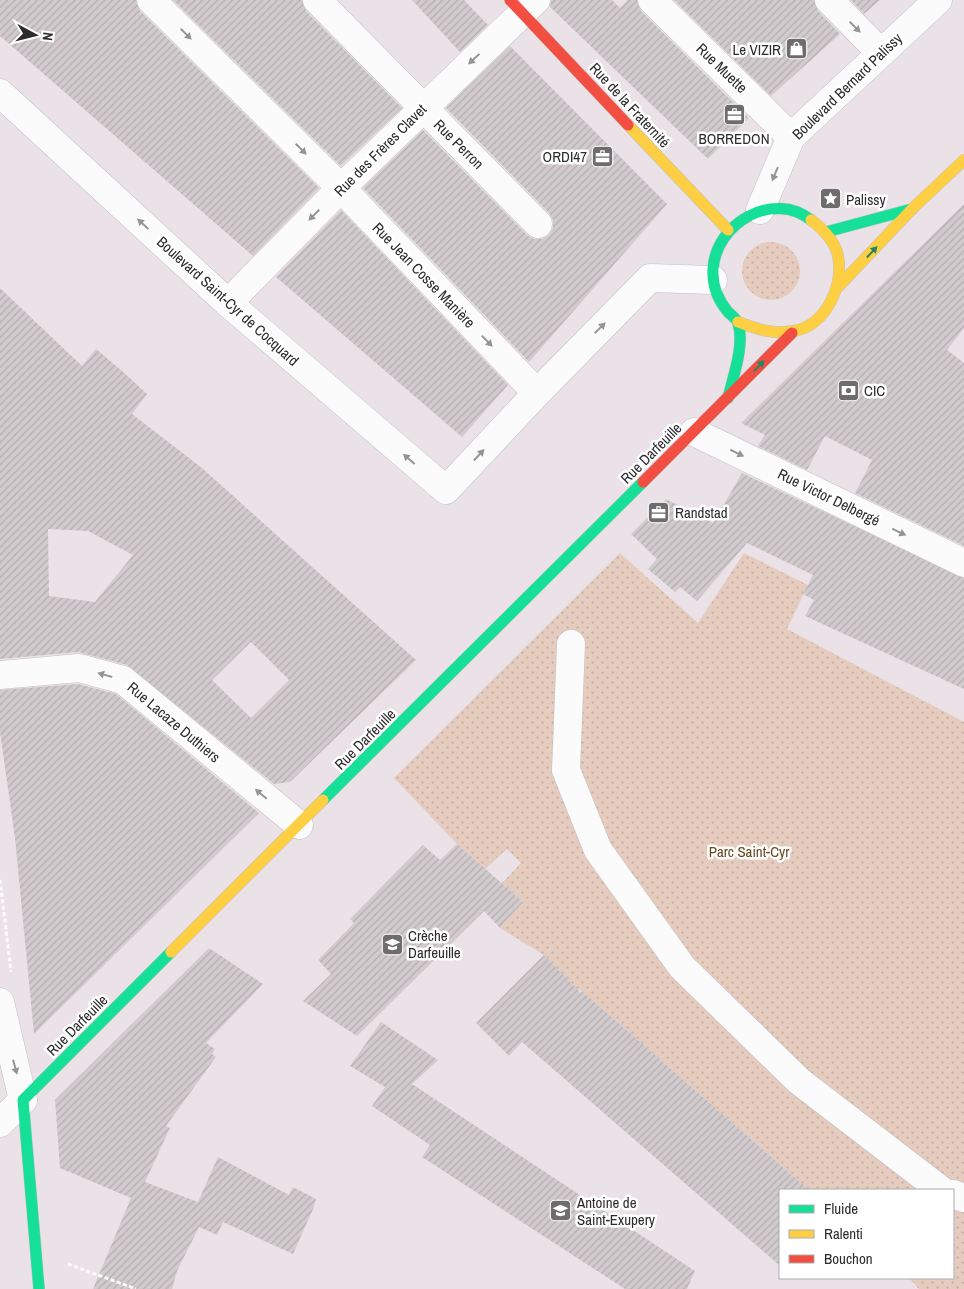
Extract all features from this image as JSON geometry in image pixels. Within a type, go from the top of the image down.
[{"type":"main road","name":"Rue de la Fraternité","points":[[523,4],[728,230]]},
{"type":"main road","points":[[838,287],[912,209],[964,160]]},
{"type":"main road","points":[[778,208],[796,211],[812,219],[826,232],[836,248],[840,268],[838,287],[832,303],[808,327],[792,333],[774,335],[755,331],[738,322],[725,308],[717,295],[713,280],[714,262],[719,245],[728,230],[742,218],[760,210],[778,208]]},
{"type":"main road","points":[[826,232],[912,209]]},
{"type":"main road","points":[[727,399],[738,354],[738,322]]},
{"type":"main road","name":"Rue Darfeuille","points":[[23,1100],[792,333]]},
{"type":"main road","points":[[23,1100],[39,1289]]},
{"type":"street","name":"Rue Jean Cosse Manière","points":[[151,0],[342,188],[537,393]]},
{"type":"street","name":"Rue Perron","points":[[317,0],[538,224]]},
{"type":"street","name":"Rue Muette","points":[[652,0],[791,137]]},
{"type":"street","points":[[829,0],[882,53]]},
{"type":"street","name":"Boulevard Bernard Palissy","points":[[760,210],[791,137],[938,0]]},
{"type":"street","name":"Rue des Frères Clavet","points":[[228,303],[423,108],[523,4]]},
{"type":"street","name":"Boulevard Saint-Cyr de Cocquard","points":[[8,99],[228,303],[446,490],[537,393]]},
{"type":"street","points":[[537,393],[650,278],[713,280]]},
{"type":"street","name":"Rue Victor Delbergé","points":[[694,432],[964,563]]},
{"type":"street","points":[[571,644],[566,770],[598,850],[682,967],[799,1081],[940,1189]]},
{"type":"street","name":"Rue Lacaze Duthiers","points":[[0,675],[79,668],[123,680],[299,825]]},
{"type":"street","points":[[0,1002],[23,1100],[0,1123]]},
{"type":"path","points":[[36,1252],[136,1289]]},
{"type":"green space","points":[[765,242],[777,242],[792,250],[800,265],[800,277],[792,292],[777,300],[765,300],[750,292],[742,277],[742,265],[750,250]]},
{"type":"green space","name":"Parc Saint-Cyr","points":[[620,553],[698,623],[744,553],[808,585],[787,629],[964,722],[964,1289],[919,1289],[910,1279],[954,1279],[954,1189],[808,1189],[582,991],[576,988],[544,955],[500,928],[523,902],[502,883],[521,863],[507,849],[485,869],[457,844],[394,778]]},
{"type":"building","points":[[0,0],[136,0],[140,11],[319,188],[253,256],[0,36]]},
{"type":"building","points":[[173,0],[302,0],[306,11],[402,108],[341,166]]},
{"type":"building","points":[[412,0],[464,0],[488,25],[460,52]]},
{"type":"building","points":[[551,0],[612,0],[620,8],[628,0],[637,0],[641,11],[749,118],[708,159],[550,7]]},
{"type":"building","points":[[674,0],[814,0],[818,11],[840,34],[771,96]]},
{"type":"building","points":[[851,0],[880,0],[864,14]]},
{"type":"building","points":[[510,46],[667,204],[529,362],[363,188],[423,130],[527,235],[534,239],[542,239],[549,235],[553,228],[553,220],[549,213],[446,108]]},
{"type":"building","points":[[964,204],[964,328],[947,350],[964,363],[964,546],[855,493],[872,460],[825,436],[807,470],[758,446],[765,435],[741,423]]},
{"type":"building","points":[[341,210],[508,385],[462,437],[276,277]]},
{"type":"building","points":[[0,288],[82,366],[96,349],[121,370],[147,394],[132,414],[202,468],[416,660],[290,782],[274,784],[127,665],[78,652],[0,659]],"holes":[[[48,529],[88,531],[133,555],[95,602],[49,596]],[[251,642],[289,680],[251,718],[212,680]]]},
{"type":"building","points":[[742,473],[964,578],[964,689],[805,616],[814,600],[803,594],[813,575],[747,543],[697,601],[680,587],[675,592],[648,569],[657,559],[631,534],[666,499],[713,523]]},
{"type":"building","points":[[78,684],[116,694],[259,813],[34,1034],[15,838],[0,732],[0,690]]},
{"type":"building","name":"Crèche Darfeuille","points":[[457,844],[523,902],[500,928],[484,911],[357,1036],[303,1001],[331,974],[318,960],[354,923],[350,919],[423,845],[440,860]]},
{"type":"building","points":[[209,948],[263,984],[206,1043],[215,1049],[212,1054],[216,1057],[166,1126],[170,1128],[145,1182],[198,1202],[218,1157],[289,1195],[293,1187],[316,1199],[313,1209],[293,1254],[223,1222],[217,1235],[199,1227],[177,1271],[172,1289],[93,1289],[131,1198],[60,1168],[55,1100]]},
{"type":"building","points":[[544,955],[581,993],[582,991],[808,1189],[779,1189],[779,1265],[522,1042],[509,1056],[476,1023]]},
{"type":"building","name":"Antoine de Saint-Exupery","points":[[381,1022],[438,1060],[412,1084],[695,1271],[687,1289],[625,1289],[422,1157],[430,1145],[372,1106],[385,1087],[350,1066]]},
{"type":"traffic: fast","points":[[728,398],[738,361],[740,331],[737,322],[724,307],[715,286],[713,269],[717,252],[724,238],[735,225],[749,216],[764,210],[780,209],[796,212],[811,220]]},
{"type":"traffic: fast","points":[[826,232],[912,209]]},
{"type":"traffic: fast","points":[[323,800],[643,482]]},
{"type":"traffic: fast","points":[[39,1289],[23,1100],[171,952]]},
{"type":"traffic: slow","points":[[628,125],[728,230]]},
{"type":"traffic: slow","points":[[838,287],[912,209],[964,160]]},
{"type":"traffic: slow","points":[[738,322],[765,331],[786,332],[805,327],[824,313],[835,291],[838,280],[838,256],[828,236],[811,220]]},
{"type":"traffic: slow","points":[[171,952],[323,800]]},
{"type":"traffic: jam","points":[[510,0],[628,125]]},
{"type":"traffic: jam","points":[[643,482],[792,333]]},
{"type":"place","name":"Le VIZIR","points":[[797,49]]},
{"type":"place","name":"BORREDON","points":[[734,115]]},
{"type":"place","name":"ORDI47","points":[[603,156]]},
{"type":"place","name":"Palissy","points":[[830,199]]},
{"type":"place","name":"CIC","points":[[848,390]]},
{"type":"place","name":"Randstad","points":[[659,512]]},
{"type":"place","name":"Crèche Darfeuille","points":[[392,944]]},
{"type":"place","name":"Antoine de Saint-Exupery","points":[[561,1211]]}]
